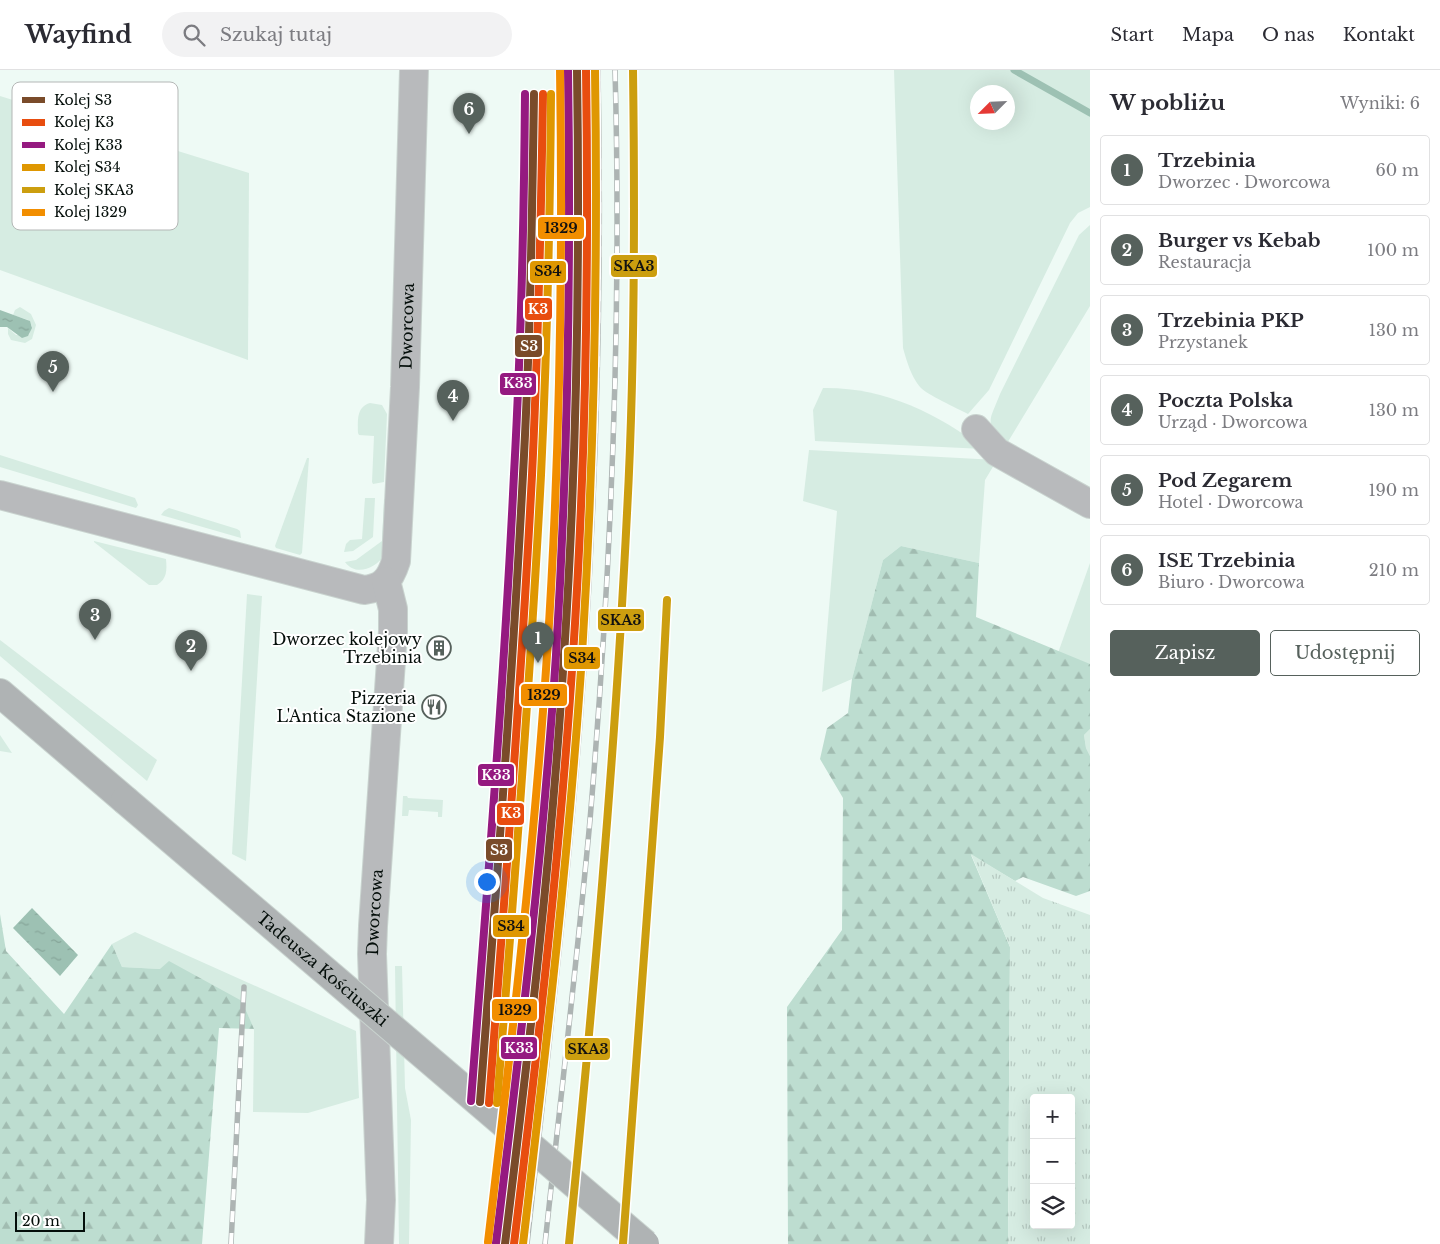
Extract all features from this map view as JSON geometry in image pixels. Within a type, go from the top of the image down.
[{"type":"main road","name":"Tadeusza Kościuszki","points":[[0,693],[645,1244]]},
{"type":"street","name":"Dworcowa","points":[[380,1244],[381,1200],[372,954],[394,609],[386,581],[393,572],[396,561],[401,487],[414,70]]},
{"type":"street","points":[[976,429],[997,452],[1090,504]]},
{"type":"street","points":[[0,494],[364,590],[376,589],[386,581]]},
{"type":"green space","points":[[894,70],[1090,70],[1090,207],[1078,213],[1070,223],[989,390],[968,414],[920,387],[908,364],[903,348]]},
{"type":"green space","points":[[0,96],[12,100],[12,230],[178,230],[178,151],[249,173],[248,360],[0,270]]},
{"type":"green space","points":[[1090,225],[1090,306],[1006,445],[994,431],[991,416],[1000,394],[1079,235]]},
{"type":"green space","points":[[20,307],[31,314],[36,325],[32,339],[25,343],[11,340],[8,334],[8,328],[16,335],[29,335],[32,326],[28,320],[13,315],[15,310]]},
{"type":"green space","points":[[823,388],[846,389],[888,397],[948,424],[984,449],[815,441],[813,410]]},
{"type":"green space","points":[[370,403],[382,405],[387,414],[384,482],[373,484],[374,436],[359,435],[358,433],[360,411],[365,405]]},
{"type":"green space","points":[[809,450],[997,460],[985,480],[979,563],[901,546],[883,560],[852,679],[822,692],[837,511],[803,501]]},
{"type":"green space","points":[[0,455],[135,498],[138,505],[136,508],[0,467]]},
{"type":"green space","points":[[307,458],[309,458],[302,553],[300,555],[276,548],[275,546]]},
{"type":"green space","points":[[365,498],[375,498],[373,537],[353,551],[344,552],[346,544],[350,540],[362,539]]},
{"type":"green space","points":[[384,499],[389,499],[384,556],[376,564],[365,569],[360,570],[349,567],[345,562],[356,560],[382,541]]},
{"type":"green space","points":[[169,508],[237,529],[240,531],[241,538],[161,515]]},
{"type":"green space","points":[[94,541],[166,559],[165,577],[157,585],[149,585]]},
{"type":"green space","points":[[901,546],[979,563],[976,617],[1090,664],[1090,729],[1084,735],[1086,748],[1090,756],[1090,891],[1076,896],[1023,877],[1015,881],[971,855],[1010,947],[1008,1244],[788,1244],[787,1007],[842,930],[843,798],[820,759],[827,728],[848,713],[852,679],[883,560]]},
{"type":"green space","points":[[1090,563],[1090,665],[1058,653]]},
{"type":"green space","points":[[247,594],[262,596],[246,861],[232,854]]},
{"type":"green space","points":[[0,640],[157,760],[147,781],[0,656]]},
{"type":"green space","points":[[1090,729],[1090,756],[1086,748],[1084,735]]},
{"type":"green space","points":[[0,735],[12,753],[0,751]]},
{"type":"green space","points":[[403,796],[443,800],[442,817],[438,817],[438,812],[409,810],[408,816],[402,816]]},
{"type":"green space","points":[[971,854],[1043,898],[1090,915],[1090,1244],[1008,1244],[1010,947]]},
{"type":"green space","points":[[0,914],[6,951],[64,1014],[112,944],[122,967],[160,969],[169,961],[242,1001],[254,1029],[219,1028],[202,1244],[0,1244]]},
{"type":"green space","points":[[135,932],[356,1031],[359,1098],[308,1113],[253,1112],[254,1030],[242,1001],[160,969],[122,967],[112,944]]},
{"type":"green space","points":[[395,966],[402,966],[405,1088],[411,1120],[409,1244],[399,1244]]},
{"type":"water","points":[[0,310],[30,321],[32,328],[28,336],[22,338],[7,327],[0,327]]},
{"type":"water","points":[[32,908],[78,955],[60,976],[13,928]]},
{"type":"waterway","points":[[1014,70],[1090,113]]},
{"type":"railway","points":[[527,1244],[566,884],[584,667],[595,444],[599,294],[598,70]]},
{"type":"railway","points":[[545,1244],[585,873],[604,633],[616,352],[617,164],[615,70]]},
{"type":"railway","points":[[231,1244],[244,987]]},
{"type":"rail line","name":"1329","points":[[488,1242],[529,875],[547,655],[555,509],[560,362],[560,70]]},
{"type":"rail line","name":"K33","points":[[496,1243],[538,876],[556,655],[568,362],[568,70]]},
{"type":"rail line","name":"S3","points":[[505,1244],[546,876],[564,655],[575,436],[578,216],[577,70]]},
{"type":"rail line","name":"K3","points":[[514,1244],[548,950],[562,803],[573,655],[581,509],[586,362],[586,70]]},
{"type":"rail line","name":"S34","points":[[523,1244],[564,876],[582,655],[590,509],[594,362],[595,70]]},
{"type":"rail line","name":"SKA3","points":[[569,1244],[602,879],[616,696],[630,458],[634,236],[633,70]]},
{"type":"rail line","name":"K33","points":[[471,1101],[495,788],[510,552],[520,331],[525,94]]},
{"type":"rail line","name":"S3","points":[[480,1102],[519,553],[529,332],[534,94]]},
{"type":"rail line","name":"K3","points":[[489,1103],[528,553],[536,380],[543,94]]},
{"type":"rail line","name":"S34","points":[[497,1103],[521,789],[541,475],[548,284],[551,94]]},
{"type":"rail line","name":"SKA3","points":[[623,1244],[660,737],[667,600]]},
{"type":"place","name":"ISE Trzebinia","points":[[469,134]]},
{"type":"place","name":"Pod Zegarem","points":[[53,392]]},
{"type":"place","name":"Poczta Polska","points":[[453,421]]},
{"type":"place","name":"Trzebinia PKP","points":[[95,640]]},
{"type":"place","name":"Dworzec kolejowy Trzebinia","points":[[439,648]]},
{"type":"place","name":"Trzebinia","points":[[538,663]]},
{"type":"place","name":"Burger vs Kebab","points":[[191,671]]},
{"type":"place","name":"Pizzeria L'Antica Stazione","points":[[434,707]]}]
